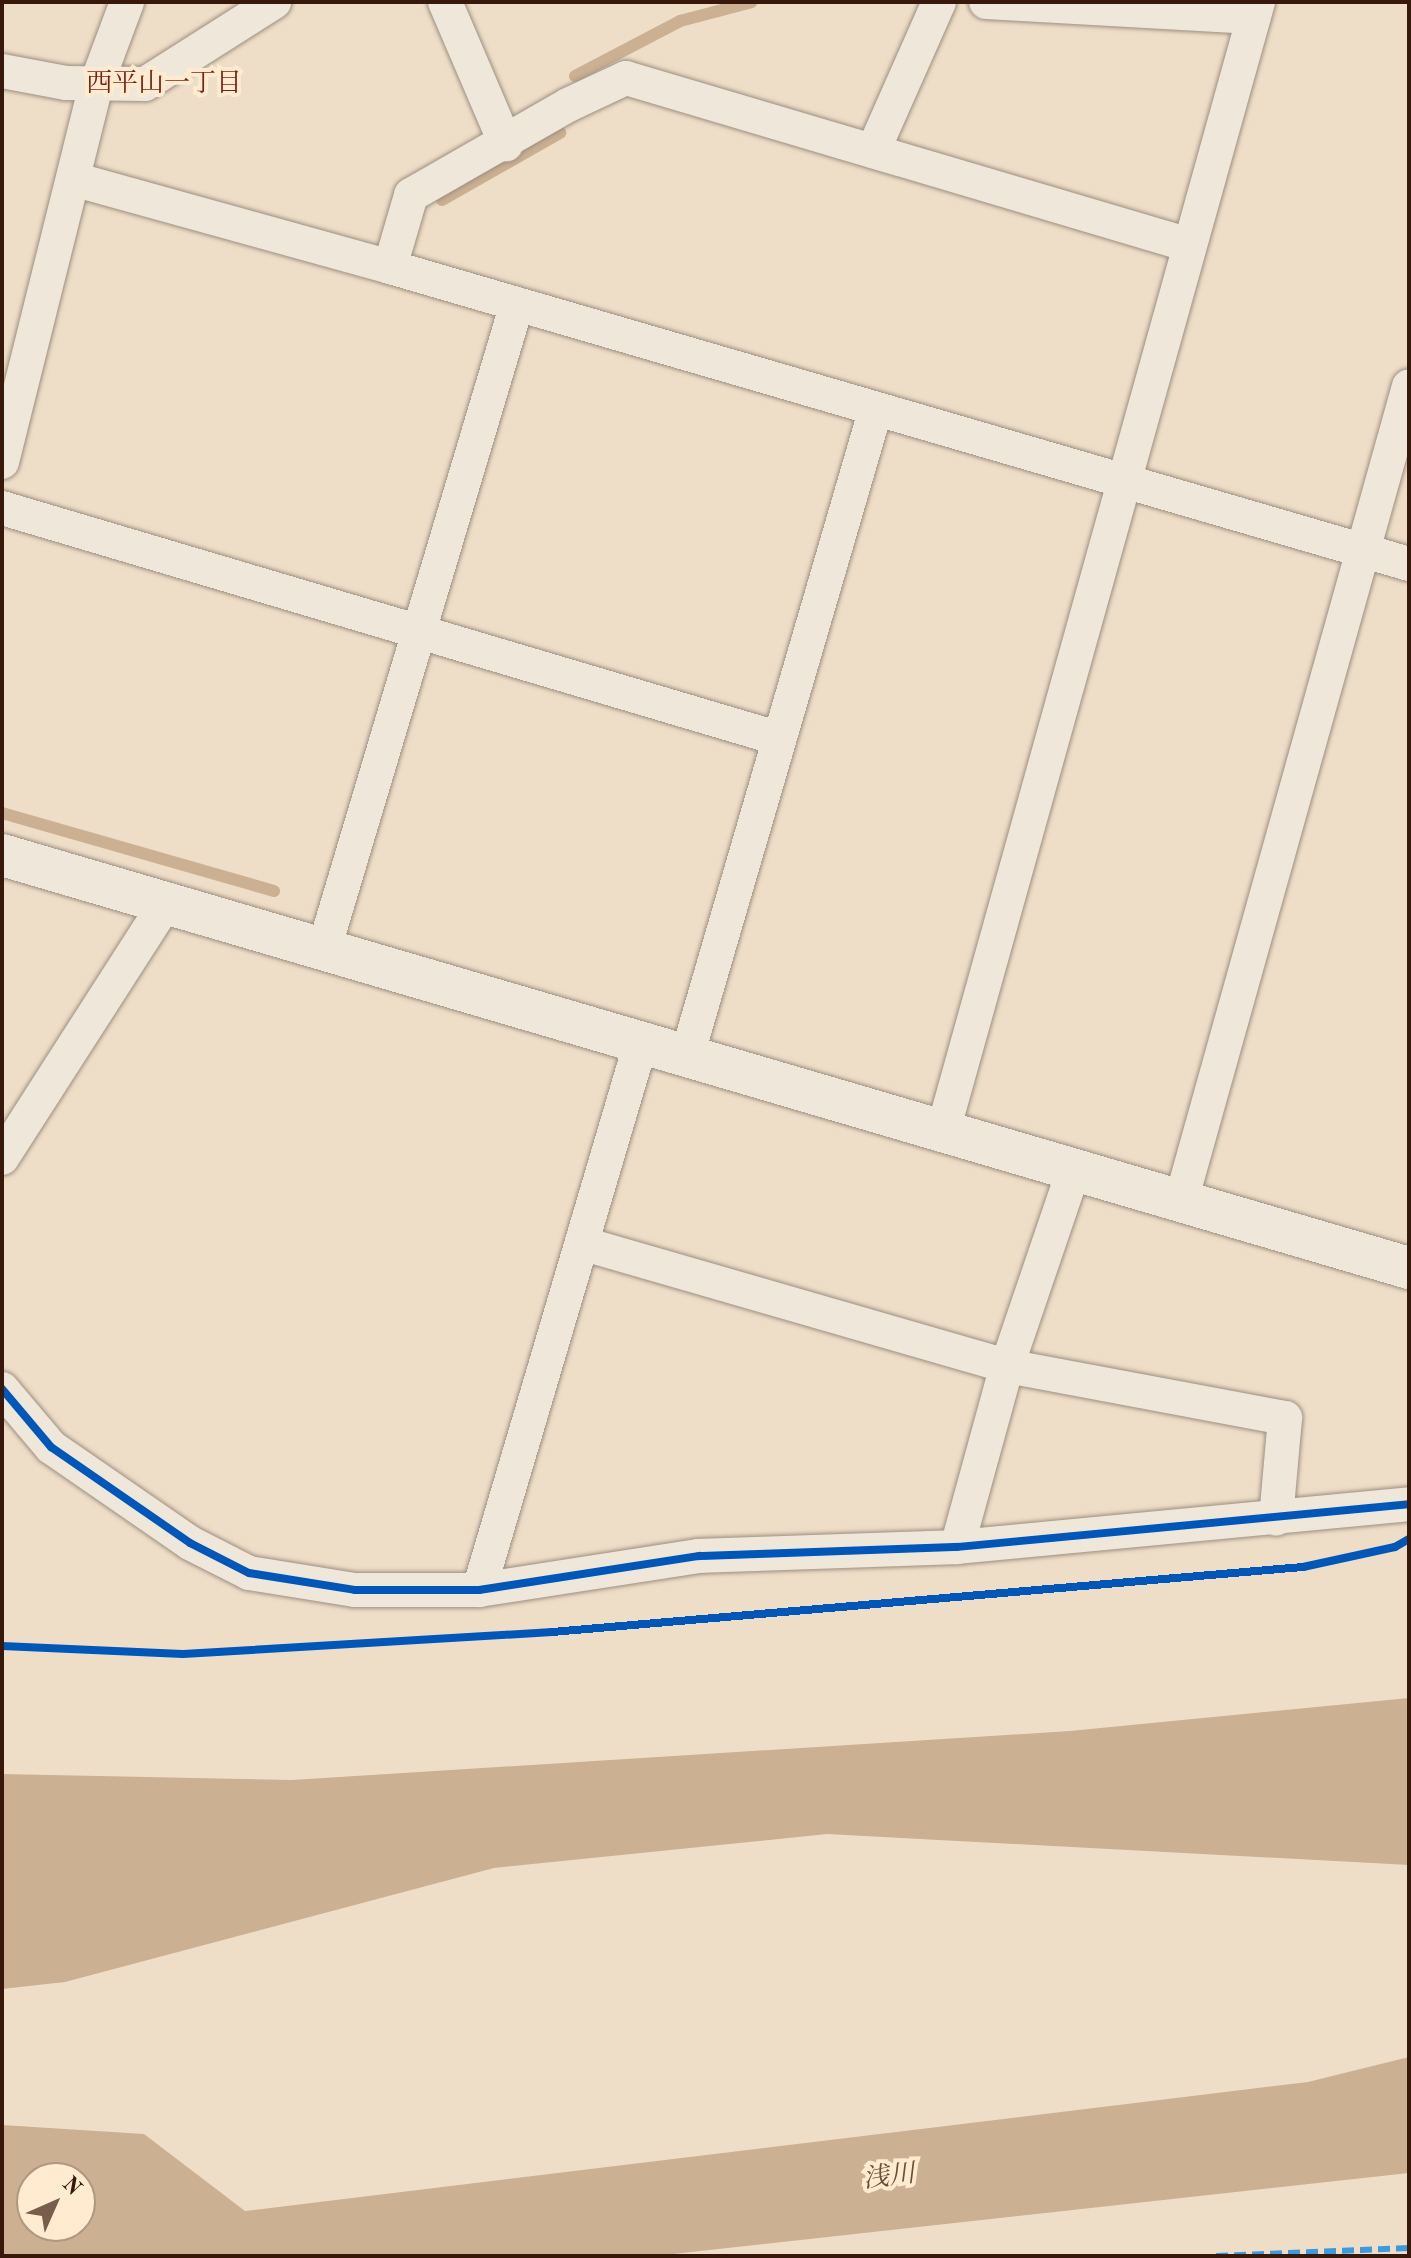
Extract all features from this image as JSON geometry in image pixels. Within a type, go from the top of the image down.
[{"type":"street","points":[[2,462],[12,375],[73,179],[96,85],[127,2]]},
{"type":"street","points":[[2,71],[96,85],[145,84],[274,2]]},
{"type":"street","points":[[445,2],[506,144]]},
{"type":"street","points":[[873,151],[939,2]]},
{"type":"street","points":[[943,1131],[1128,480],[1189,245],[1256,10],[986,2]]},
{"type":"street","points":[[390,267],[411,195],[506,144],[568,105],[626,78],[1189,245]]},
{"type":"street","points":[[73,179],[390,267],[875,412],[1128,480],[1409,564]]},
{"type":"street","points":[[324,949],[422,633],[516,307]]},
{"type":"street","points":[[1181,1201],[1409,386]]},
{"type":"street","points":[[687,1056],[777,738],[875,412]]},
{"type":"street","points":[[2,508],[777,738]]},
{"type":"street","points":[[2,855],[1409,1268]]},
{"type":"street","points":[[2,1158],[166,903]]},
{"type":"street","points":[[479,1590],[584,1244],[641,1042]]},
{"type":"street","points":[[957,1547],[1007,1366],[1074,1169]]},
{"type":"street","points":[[584,1244],[1007,1366],[1285,1418],[1276,1519]]},
{"type":"street","points":[[2,1389],[51,1447],[190,1543],[249,1573],[355,1590],[479,1590],[699,1556],[957,1547],[1409,1504]]},
{"type":"water","points":[[1409,1698],[1409,1865],[827,1834],[494,1868],[65,1982],[2,1989],[2,1774],[292,1780],[1070,1731]]},
{"type":"water","name":"浅川","points":[[1409,2057],[1409,2173],[655,2256],[2,2256],[2,2125],[144,2134],[245,2211],[1308,2082]]},
{"type":"waterway","points":[[575,76],[680,21],[752,2]]},
{"type":"waterway","points":[[442,200],[560,133]]},
{"type":"waterway","points":[[2,813],[274,891]]},
{"type":"marked path","points":[[1216,2256],[1409,2248]]},
{"type":"cycle path","points":[[2,1389],[51,1447],[190,1543],[249,1573],[355,1590],[479,1590],[699,1556],[957,1547],[1409,1504]]},
{"type":"cycle path","points":[[2,1646],[183,1654],[552,1632],[1303,1567],[1395,1547],[1409,1539]]},
{"type":"district","name":"西平山一丁目","points":[[164,85]]}]
